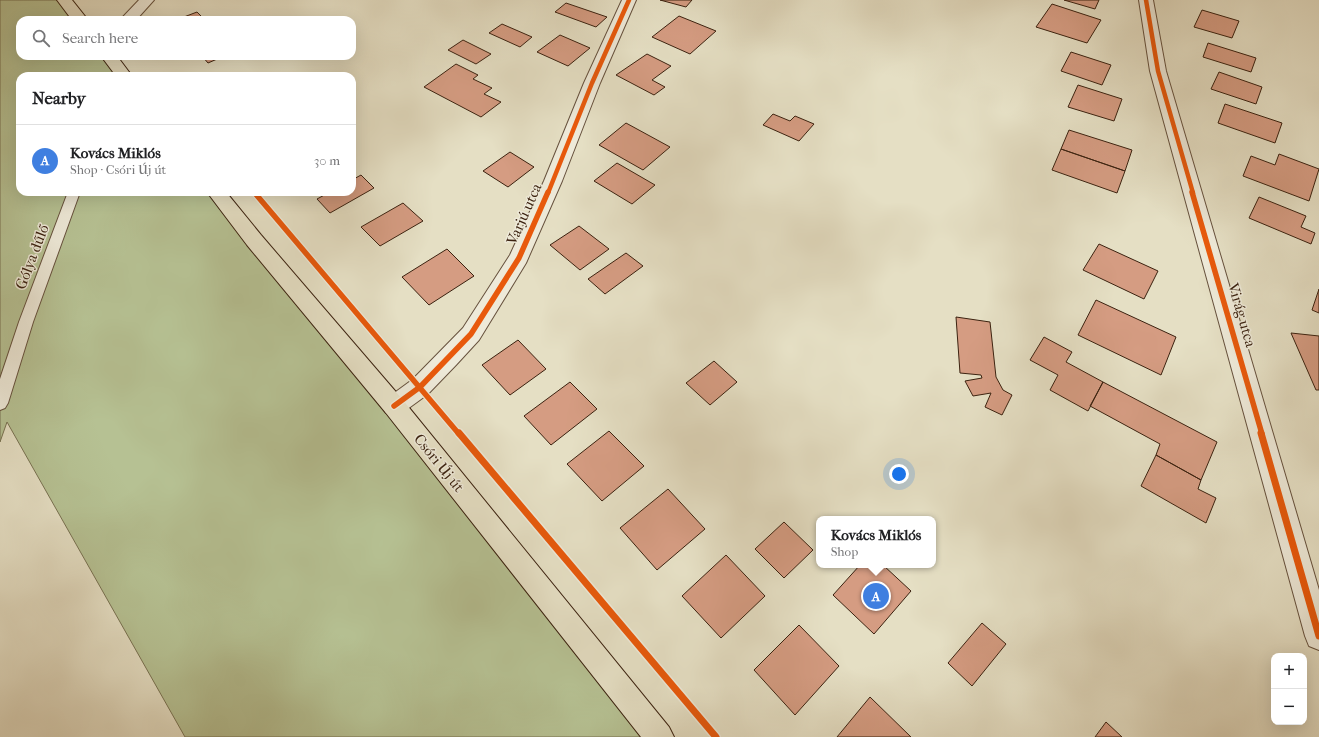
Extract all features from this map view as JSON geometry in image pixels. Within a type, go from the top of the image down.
[{"type":"main road","points":[[64,0],[77,16]]},
{"type":"main road","points":[[112,60],[121,72]]},
{"type":"main road","name":"Csóri Új út","points":[[219,196],[254,240],[394,406],[659,737]]},
{"type":"street","points":[[132,16],[147,0]]},
{"type":"street","name":"Varjú utca","points":[[394,406],[420,387],[471,334],[519,258],[553,181],[592,83],[629,0]]},
{"type":"street","name":"Virág utca","points":[[1146,0],[1158,71],[1319,636]]},
{"type":"lane","name":"Gólya dűlő","points":[[0,403],[26,322],[73,196]]},
{"type":"green space","points":[[0,0],[64,0],[77,16],[16,16],[16,60],[112,60],[121,72],[16,72],[16,196],[219,196],[659,737],[185,737],[7,422],[0,442]]},
{"type":"building","points":[[660,0],[692,0],[686,7]]},
{"type":"building","points":[[1064,0],[1099,0],[1095,9]]},
{"type":"building","points":[[566,3],[607,17],[596,27],[555,12]]},
{"type":"building","points":[[1052,4],[1101,20],[1087,43],[1036,27]]},
{"type":"building","points":[[1202,10],[1239,21],[1232,38],[1194,27]]},
{"type":"building","points":[[197,12],[201,16],[186,16]]},
{"type":"building","points":[[679,16],[716,31],[690,54],[652,37]]},
{"type":"building","points":[[502,24],[532,37],[520,47],[489,33]]},
{"type":"building","points":[[560,35],[590,48],[568,66],[537,52]]},
{"type":"building","points":[[463,40],[491,54],[476,64],[448,50]]},
{"type":"building","points":[[1208,43],[1256,58],[1251,72],[1203,57]]},
{"type":"building","points":[[1071,52],[1111,65],[1102,85],[1061,71]]},
{"type":"building","points":[[647,54],[671,66],[652,80],[665,87],[654,95],[616,75]]},
{"type":"building","points":[[205,60],[215,60],[208,63]]},
{"type":"building","points":[[456,64],[478,75],[473,79],[492,88],[484,94],[501,102],[481,117],[424,87]]},
{"type":"building","points":[[1219,72],[1262,87],[1256,104],[1211,89]]},
{"type":"building","points":[[1078,85],[1122,99],[1114,121],[1068,107]]},
{"type":"building","points":[[1225,104],[1282,123],[1275,143],[1218,123]]},
{"type":"building","points":[[773,114],[790,121],[795,116],[814,124],[799,141],[763,125]]},
{"type":"building","points":[[626,123],[670,147],[643,170],[599,145]]},
{"type":"building","points":[[1069,130],[1132,150],[1125,171],[1061,149]]},
{"type":"building","points":[[1061,149],[1125,171],[1117,193],[1052,170]]},
{"type":"building","points":[[510,152],[534,167],[508,187],[483,171]]},
{"type":"building","points":[[1279,154],[1319,169],[1309,201],[1243,176],[1251,156],[1275,165]]},
{"type":"building","points":[[617,163],[655,185],[632,204],[594,181]]},
{"type":"building","points":[[361,175],[374,188],[330,213],[317,199],[323,196],[356,196],[356,178]]},
{"type":"building","points":[[1259,197],[1306,216],[1301,227],[1315,233],[1311,244],[1249,218]]},
{"type":"building","points":[[403,203],[423,221],[380,246],[361,227]]},
{"type":"building","points":[[579,226],[609,249],[580,270],[550,245]]},
{"type":"building","points":[[1099,244],[1158,271],[1144,299],[1083,270]]},
{"type":"building","points":[[447,249],[474,276],[429,305],[402,277]]},
{"type":"building","points":[[626,253],[643,266],[605,294],[588,279]]},
{"type":"building","points":[[1319,289],[1319,313],[1312,310]]},
{"type":"building","points":[[1096,300],[1176,337],[1161,375],[1078,335]]},
{"type":"building","points":[[956,317],[990,322],[996,377],[1003,390],[1012,395],[1002,415],[985,407],[991,393],[973,396],[965,381],[982,378],[981,375],[960,373]]},
{"type":"building","points":[[1291,333],[1319,336],[1319,390],[1316,390]]},
{"type":"building","points":[[1044,337],[1072,352],[1066,362],[1103,382],[1088,411],[1050,390],[1058,375],[1030,360]]},
{"type":"building","points":[[518,340],[546,369],[510,395],[482,365]]},
{"type":"building","points":[[714,361],[737,382],[710,405],[686,383]]},
{"type":"building","points":[[570,382],[597,409],[551,445],[524,416]]},
{"type":"building","points":[[1103,382],[1217,442],[1201,480],[1156,455],[1160,444],[1090,406]]},
{"type":"building","points":[[609,431],[644,466],[602,501],[567,464]]},
{"type":"building","points":[[1156,455],[1201,480],[1198,489],[1216,498],[1206,523],[1141,486]]},
{"type":"building","points":[[668,489],[705,529],[657,570],[620,528]]},
{"type":"building","points":[[784,522],[813,550],[784,578],[755,549]]},
{"type":"building","points":[[726,555],[765,596],[721,638],[682,596]]},
{"type":"building","points":[[857,568],[886,568],[911,591],[874,634],[833,595]]},
{"type":"building","points":[[982,623],[1006,644],[972,686],[948,663]]},
{"type":"building","points":[[799,625],[839,666],[795,715],[754,670]]},
{"type":"building","points":[[870,697],[911,737],[837,737]]},
{"type":"building","points":[[1106,722],[1122,737],[1095,737]]},
{"type":"cycle path","points":[[394,406],[420,387],[471,334],[519,258],[553,181],[592,83],[629,0]]},
{"type":"cycle path","points":[[1146,0],[1158,71],[1319,636]]},
{"type":"cycle path","points":[[257,196],[716,737]]},
{"type":"place","name":"Kovács Miklós","points":[[876,596]]}]
